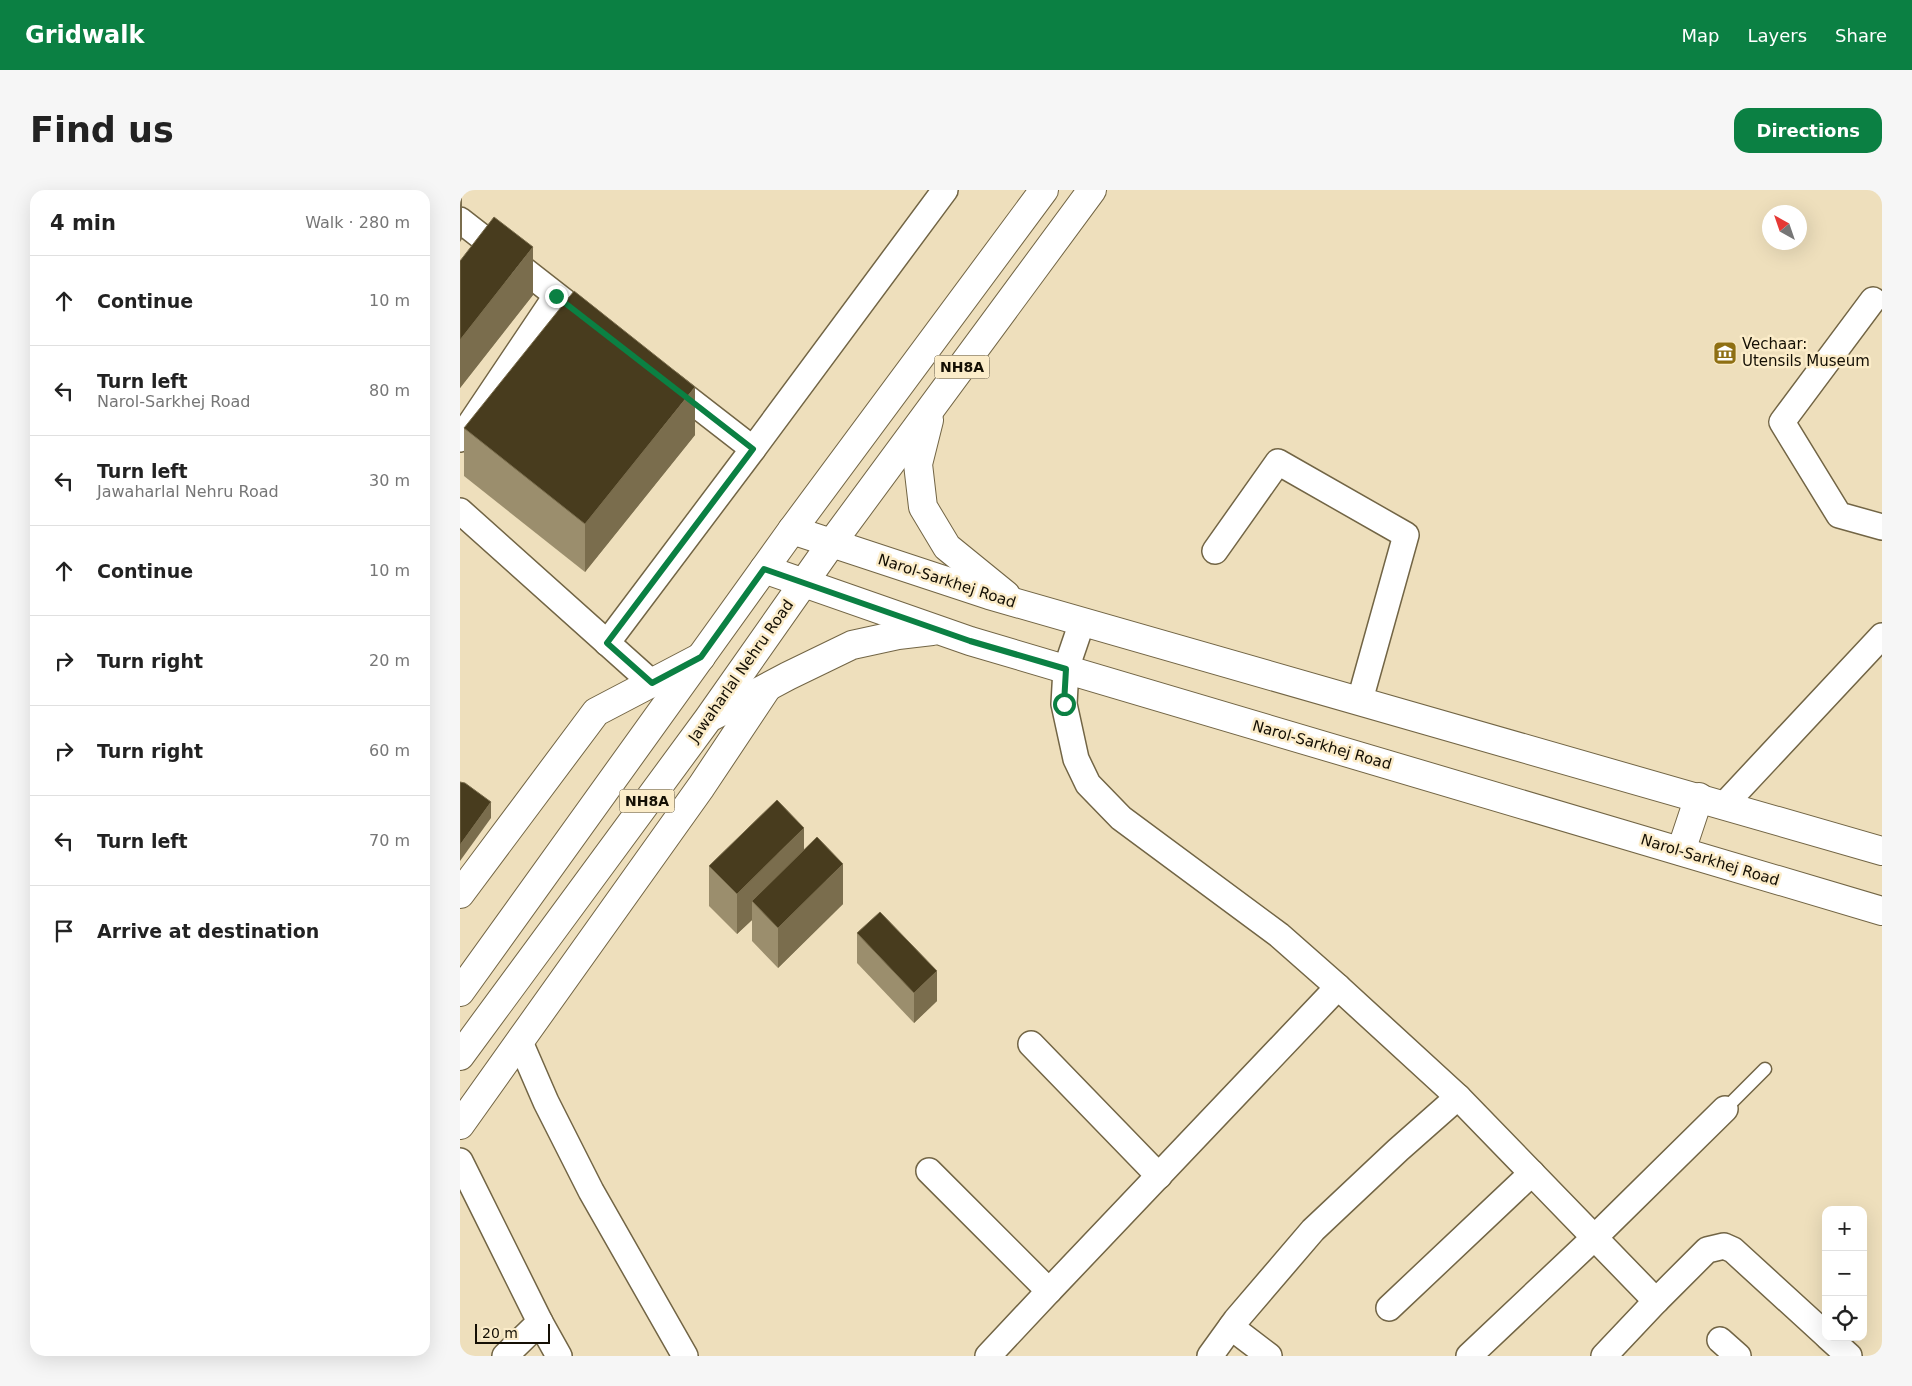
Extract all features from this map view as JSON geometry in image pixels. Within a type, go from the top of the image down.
[{"type":"main road","name":"NH8A","points":[[460,992],[792,530],[1044,190]]},
{"type":"main road","name":"Jawaharlal Nehru Road","points":[[460,1056],[708,719],[831,544],[1092,190]]},
{"type":"main road","points":[[933,406],[918,464],[922,507],[947,547],[1017,603]]},
{"type":"main road","name":"Narol-Sarkhej Road","points":[[792,530],[1017,603],[1882,851]]},
{"type":"main road","name":"Narol-Sarkhej Road","points":[[764,569],[938,630],[1882,911]]},
{"type":"main road","points":[[708,719],[852,646],[898,634],[938,630]]},
{"type":"main road","points":[[460,894],[596,712],[701,657]]},
{"type":"main road","points":[[460,1125],[701,787],[767,688]]},
{"type":"main road","points":[[1680,851],[1711,801]]},
{"type":"street","points":[[607,643],[945,190]]},
{"type":"street","points":[[460,220],[476,245],[556,296],[611,339]]},
{"type":"street","points":[[460,438],[556,296]]},
{"type":"street","points":[[1873,300],[1782,422],[1839,515],[1882,527]]},
{"type":"street","points":[[650,369],[753,449]]},
{"type":"street","points":[[1215,550],[1278,462],[1406,534],[1360,700]]},
{"type":"street","points":[[460,511],[652,683]]},
{"type":"street","points":[[1082,622],[1066,669],[1064,704],[1076,759],[1088,784],[1121,818],[1279,935],[1338,987],[1458,1097],[1656,1301]]},
{"type":"street","points":[[1711,801],[1882,636]]},
{"type":"street","points":[[988,1356],[1338,987]]},
{"type":"street","points":[[520,1042],[546,1102],[591,1191],[676,1344],[685,1356]]},
{"type":"street","points":[[1031,1044],[1159,1176]]},
{"type":"street","points":[[1210,1356],[1231,1327],[1313,1230],[1458,1097]]},
{"type":"street","points":[[1469,1356],[1595,1237],[1725,1109]]},
{"type":"street","points":[[460,1161],[540,1322],[559,1356]]},
{"type":"street","points":[[929,1172],[1049,1291]]},
{"type":"street","points":[[1389,1308],[1532,1172]]},
{"type":"street","points":[[1604,1356],[1707,1250],[1724,1246],[1733,1250],[1838,1348]]},
{"type":"street","points":[[505,1356],[540,1322]]},
{"type":"street","points":[[1231,1327],[1269,1356]]},
{"type":"lane","points":[[1725,1109],[1766,1069]]},
{"type":"building","points":[[494,217],[533,247],[460,340],[460,261]]},
{"type":"building","points":[[574,291],[695,387],[585,524],[464,428]]},
{"type":"building","points":[[460,782],[465,783],[491,802],[460,845]]},
{"type":"building","points":[[777,800],[804,828],[737,894],[709,866]]},
{"type":"building","points":[[817,837],[843,864],[778,928],[752,901]]},
{"type":"building","points":[[880,912],[937,971],[914,993],[857,933]]},
{"type":"place","name":"Vechaar: Utensils Museum","points":[[1725,353]]},
{"type":"route","points":[[556,296],[753,449],[607,643],[652,683],[701,657],[764,569],[970,641],[1066,669],[1064,704]]}]
